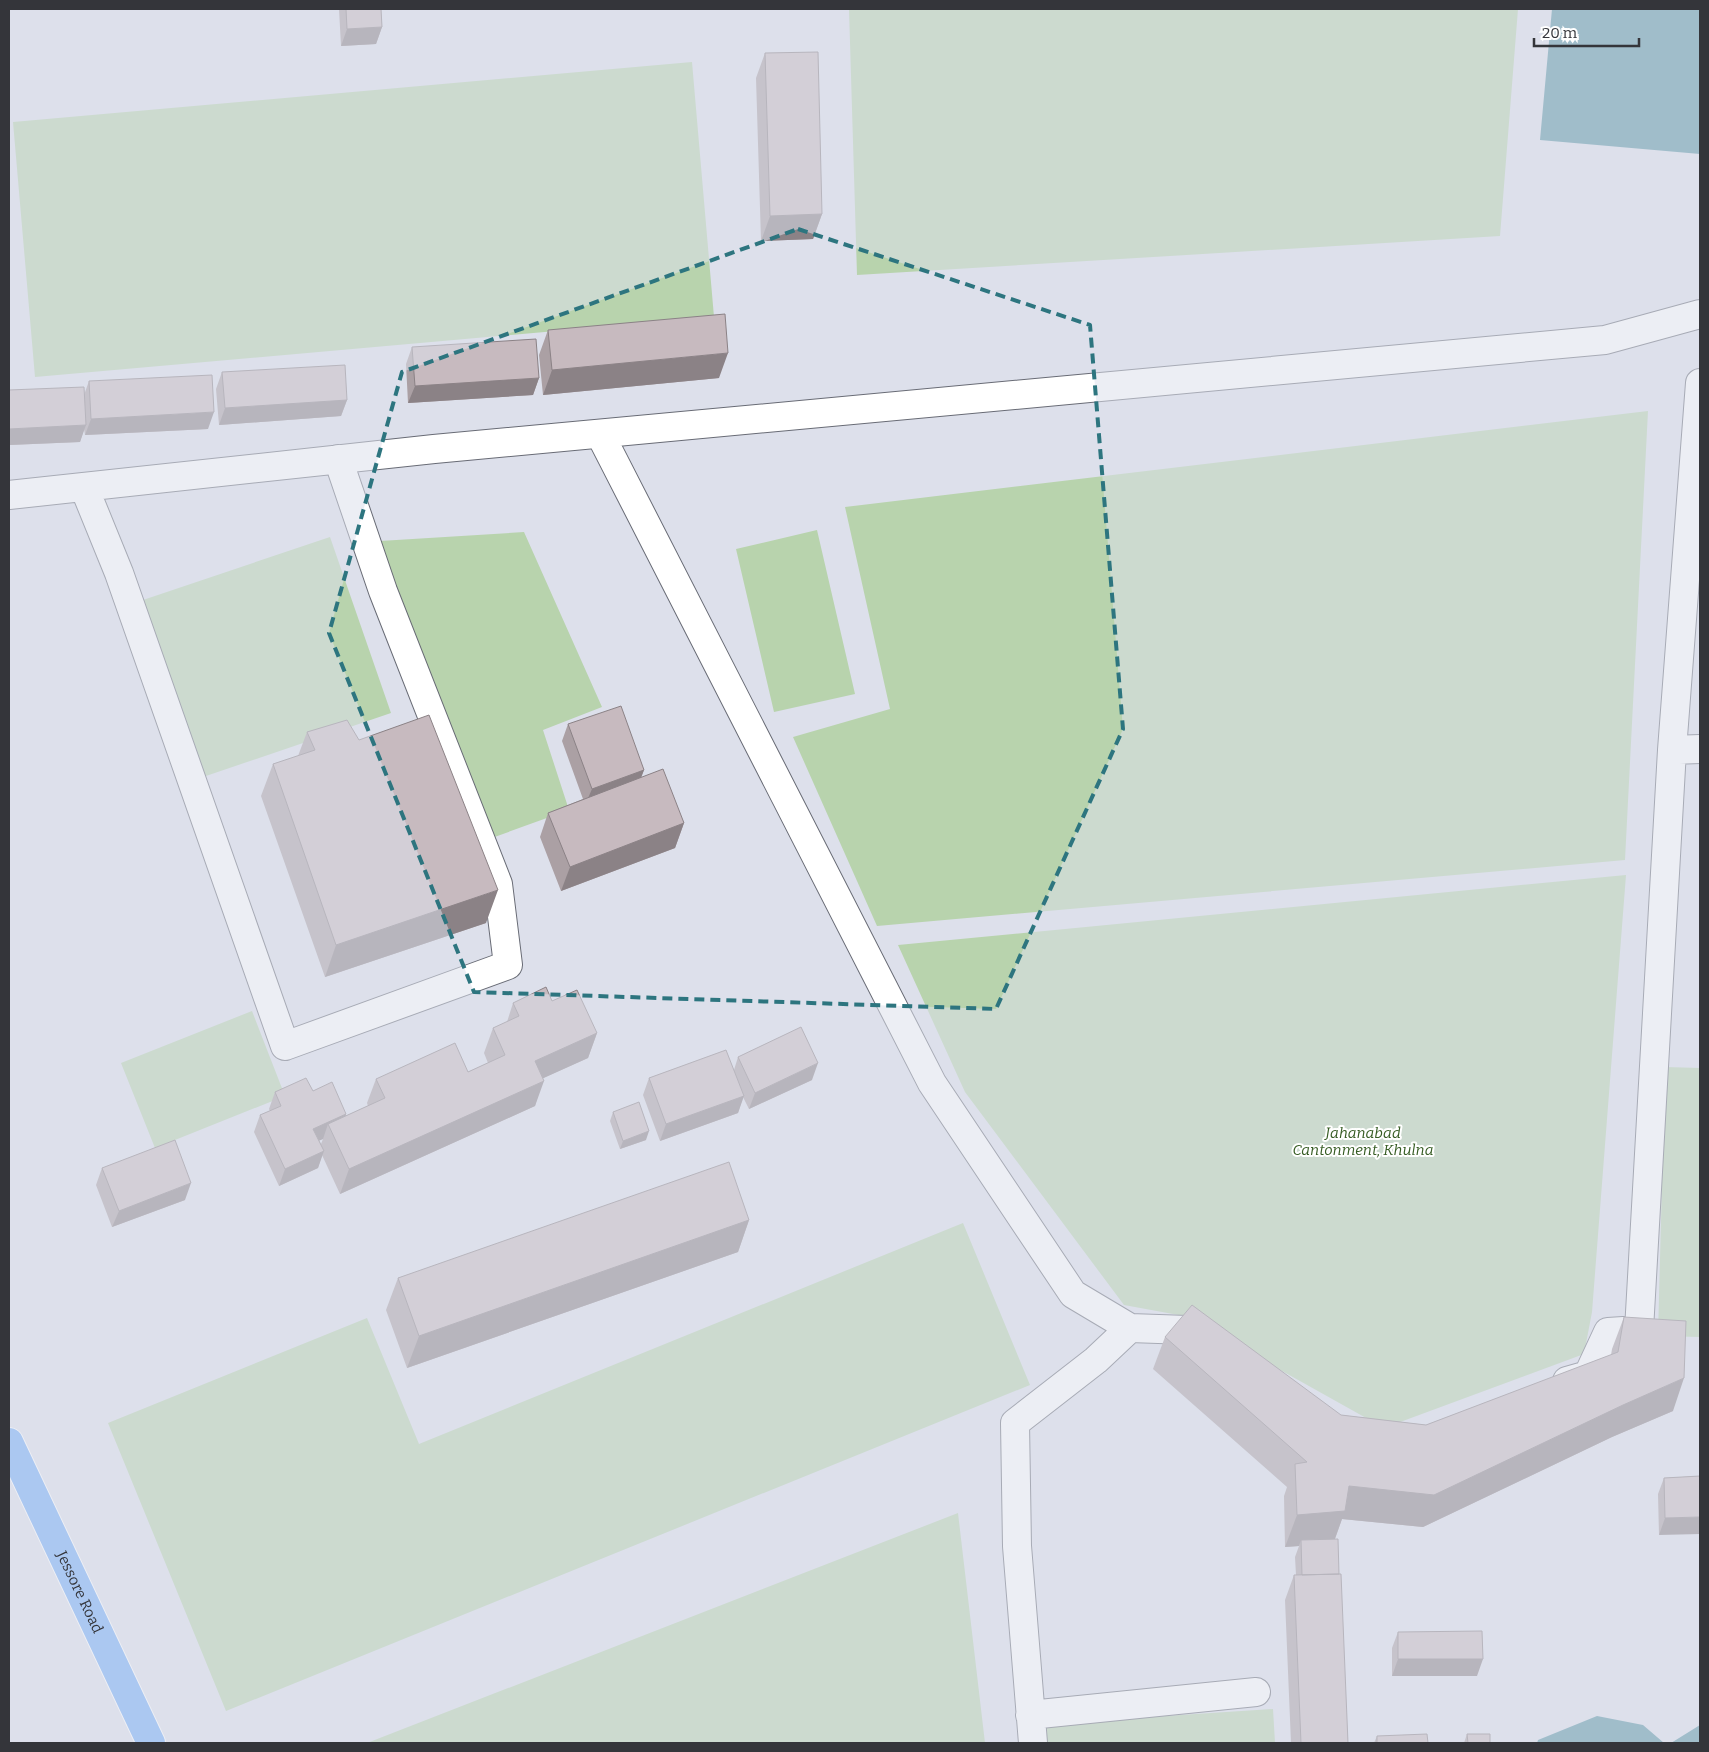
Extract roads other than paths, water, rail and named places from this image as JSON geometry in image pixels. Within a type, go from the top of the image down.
[{"type":"highway","name":"Jessore Road","points":[[9,1442],[151,1743]]},
{"type":"street","points":[[9,495],[338,459],[1605,340],[1700,314]]},
{"type":"street","points":[[1542,1390],[1588,1374],[1608,1332],[1639,1330],[1672,750],[1700,383]]},
{"type":"street","points":[[600,434],[932,1083],[1073,1294],[1130,1328],[1187,1330],[1229,1354]]},
{"type":"street","points":[[84,487],[119,573],[285,1046],[508,965],[498,884],[383,591],[338,459]]},
{"type":"street","points":[[1672,750],[1700,748]]},
{"type":"street","points":[[1033,1743],[1017,1546],[1015,1423],[1096,1360],[1130,1328]]},
{"type":"street","points":[[1030,1715],[1256,1692]]},
{"type":"water","points":[[1552,9],[1700,9],[1700,154],[1540,140]]},
{"type":"water","points":[[1597,1716],[1643,1725],[1664,1743],[1537,1743],[1538,1740]]},
{"type":"water","points":[[1700,1725],[1700,1743],[1671,1743]]},
{"type":"park label","name":"Jahanabad Cantonment, Khulna","points":[[1363,1142]]}]
